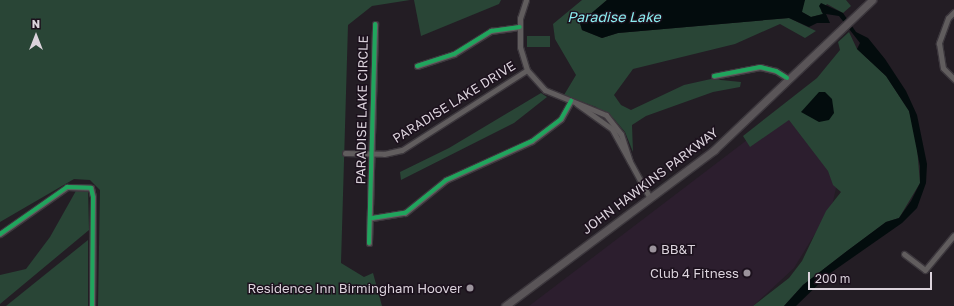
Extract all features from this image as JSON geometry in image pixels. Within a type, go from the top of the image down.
[{"type":"main road","name":"JOHN HAWKINS PARKWAY","points":[[505,306],[714,150],[787,78],[872,0]]},
{"type":"street","points":[[526,0],[520,27],[520,47],[527,70],[545,90],[598,111],[612,121],[621,134],[630,162],[650,198]]},
{"type":"street","points":[[954,12],[948,18],[939,43],[943,68],[954,79]]},
{"type":"street","name":"PARADISE LAKE CIRCLE","points":[[369,243],[372,218],[375,24]]},
{"type":"street","points":[[417,66],[454,54],[491,31],[520,27]]},
{"type":"street","points":[[714,76],[760,67],[776,71],[787,78]]},
{"type":"street","name":"PARADISE LAKE DRIVE","points":[[345,153],[372,154],[402,150],[527,70]]},
{"type":"street","points":[[372,218],[405,214],[446,180],[532,141],[561,119],[571,101]]},
{"type":"street","points":[[0,234],[67,187],[91,188],[94,197],[92,306]]},
{"type":"street","points":[[904,254],[925,270],[954,235]]},
{"type":"shaded area","points":[[793,105],[838,179],[832,206],[794,268],[753,306],[529,306]]},
{"type":"green space","points":[[0,0],[410,0],[372,6],[348,25],[341,263],[364,277],[373,273],[382,306],[98,306],[100,190],[90,180],[74,179],[0,222]]},
{"type":"green space","points":[[414,0],[501,0],[499,4],[421,36]]},
{"type":"green space","points":[[582,0],[607,0],[580,23],[582,30],[602,38],[618,33],[789,18],[816,31],[805,38],[780,24],[735,44],[633,69],[614,95],[621,105],[631,110],[684,85],[711,79],[741,82],[740,87],[713,92],[646,116],[632,125],[633,152],[625,132],[614,119],[596,107],[564,95],[576,75],[555,39],[553,24]]},
{"type":"green space","points":[[805,0],[846,0],[851,6],[843,13],[827,4],[821,11],[823,14],[811,17],[802,12],[801,6]]},
{"type":"green space","points":[[849,32],[857,49],[886,76],[909,111],[916,135],[920,183],[899,218],[886,222],[847,251],[803,285],[784,306],[753,306],[789,278],[802,261],[826,211],[841,192],[833,185],[828,171],[789,120],[750,147],[743,136],[817,78],[840,50],[838,42]]},
{"type":"green space","points":[[527,36],[550,36],[550,47],[527,47]]},
{"type":"green space","points":[[541,93],[547,97],[514,123],[401,180],[400,172],[449,148]]},
{"type":"green space","points":[[77,189],[88,189],[89,230],[0,304],[0,275],[26,269],[50,237]]},
{"type":"green space","points":[[88,240],[88,306],[6,306]]},
{"type":"water","name":"Paradise Lake","points":[[607,0],[805,0],[802,12],[811,17],[823,14],[819,6],[821,3],[843,13],[856,32],[868,38],[885,59],[906,91],[917,115],[927,164],[926,183],[917,208],[902,223],[829,274],[796,306],[784,306],[803,285],[847,251],[886,222],[899,218],[911,201],[920,183],[920,166],[909,111],[886,76],[857,49],[860,43],[839,16],[826,14],[830,23],[817,23],[809,27],[789,18],[618,33],[602,38],[582,30],[580,23]]},
{"type":"water","points":[[819,92],[825,92],[832,99],[834,113],[829,120],[819,122],[801,112]]},
{"type":"cycle path","points":[[369,243],[375,24]]},
{"type":"cycle path","points":[[417,66],[454,54],[491,31],[520,27]]},
{"type":"cycle path","points":[[714,76],[760,67],[776,71],[787,78]]},
{"type":"cycle path","points":[[372,218],[405,213],[446,180],[532,141],[561,119],[571,101]]},
{"type":"cycle path","points":[[0,234],[67,187],[91,188],[93,197],[92,306]]},
{"type":"place","name":"BB&T","points":[[653,249]]},
{"type":"place","name":"Club 4 Fitness","points":[[747,273]]},
{"type":"place","name":"Residence Inn Birmingham Hoover","points":[[470,288]]}]
